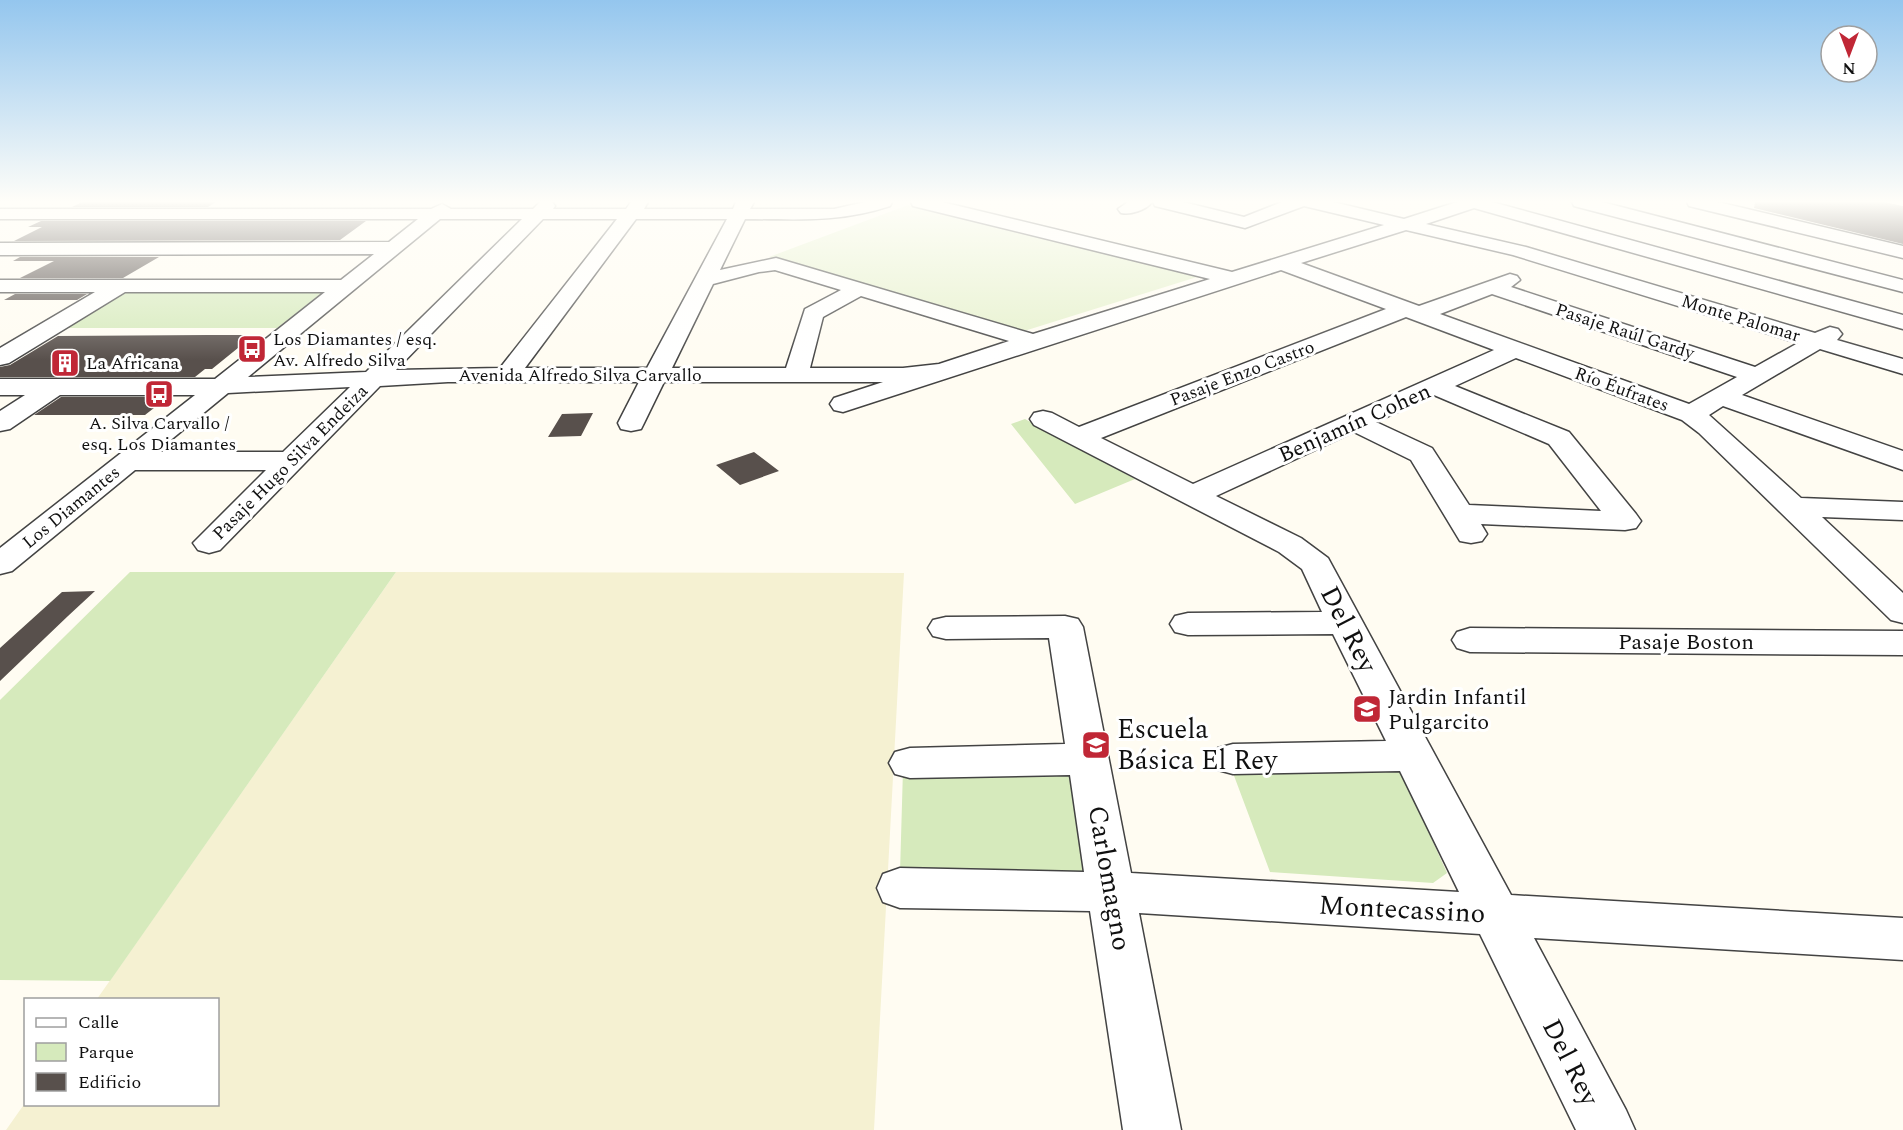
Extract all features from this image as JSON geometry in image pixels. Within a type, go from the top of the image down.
[{"type":"street","points":[[0,358],[175,255]]},
{"type":"street","name":"Los Diamantes","points":[[0,564],[385,255]]},
{"type":"street","name":"Pasaje Hugo Silva Endeiza","points":[[209,543],[497,255]]},
{"type":"street","points":[[507,375],[599,255]]},
{"type":"street","points":[[631,423],[718,255]]},
{"type":"street","points":[[1138,255],[1232,278]]},
{"type":"street","name":"Avenida Alfredo Silva Carvallo","points":[[843,404],[1033,341],[1308,255]]},
{"type":"street","name":"Monte Palomar","points":[[1528,255],[1903,367]]},
{"type":"street","points":[[1664,255],[1903,322]]},
{"type":"street","points":[[1783,255],[1903,286]]},
{"type":"street","name":"Pasaje Enzo Castro","points":[[1078,437],[1413,312],[1558,262]]},
{"type":"street","name":"Río Éufrates","points":[[1281,263],[1692,414],[1903,612]]},
{"type":"street","points":[[705,280],[772,264],[1033,341]]},
{"type":"street","points":[[0,286],[346,286]]},
{"type":"street","name":"Pasaje Raúl Gardy","points":[[1491,287],[1758,376]]},
{"type":"street","points":[[796,375],[813,314],[859,289]]},
{"type":"street","points":[[1692,414],[1903,292]]},
{"type":"street","points":[[10,329],[48,329]]},
{"type":"street","name":"Benjamín Cohen","points":[[1193,495],[1515,349]]},
{"type":"street","name":"Avenida Alfredo Silva Carvallo","points":[[0,387],[221,386],[374,378],[507,375],[903,375],[943,371]]},
{"type":"street","points":[[1355,422],[1422,454],[1466,524],[1625,521],[1559,438],[1434,386]]},
{"type":"street","points":[[0,423],[54,387]]},
{"type":"street","points":[[1721,397],[1896,451]]},
{"type":"street","name":"Del Rey","points":[[1043,419],[1290,545],[1310,558],[1321,573],[1606,1130]]},
{"type":"street","points":[[128,461],[291,461]]},
{"type":"street","points":[[1792,507],[1903,512]]},
{"type":"street","points":[[1188,624],[1346,623]]},
{"type":"street","name":"Carlomagno","points":[[946,628],[1065,627],[1152,1130]]},
{"type":"street","name":"Pasaje Boston","points":[[1470,640],[1903,643]]},
{"type":"street","points":[[1233,759],[1414,756]]},
{"type":"street","points":[[910,763],[1089,759]]},
{"type":"street","name":"Montecassino","points":[[900,888],[1112,892],[1903,939]]},
{"type":"shaded area","points":[[396,572],[904,573],[874,1130],[6,1130],[24,1104],[219,1106],[219,998],[98,998]]},
{"type":"green space","points":[[775,255],[1108,255],[1197,277],[1021,332],[769,257]]},
{"type":"green space","points":[[124,288],[328,288],[277,328],[55,328]]},
{"type":"green space","points":[[1025,419],[1135,479],[1075,504],[1011,424]]},
{"type":"green space","points":[[130,572],[396,572],[110,981],[0,980],[0,700]]},
{"type":"green space","points":[[1083,764],[1098,872],[900,873],[903,769]]},
{"type":"green space","points":[[1230,765],[1399,766],[1447,873],[1433,883],[1270,872]]},
{"type":"building","points":[[20,257],[159,257],[123,278],[20,278],[54,261],[13,261]]},
{"type":"building","points":[[15,294],[87,294],[77,300],[4,300]]},
{"type":"building","points":[[254,335],[212,369],[205,369],[195,377],[0,377],[0,367],[10,365],[58,336]]},
{"type":"building","points":[[61,397],[168,397],[145,415],[34,415]]},
{"type":"building","points":[[593,413],[581,436],[548,437],[562,414]]},
{"type":"building","points":[[754,452],[779,471],[740,485],[716,465]]},
{"type":"building","points":[[95,591],[0,681],[0,648],[62,592]]},
{"type":"place","name":"Los Diamantes / esq. Av. Alfredo Silva","points":[[252,349]]},
{"type":"place","name":"La Africana","points":[[65,363]]},
{"type":"place","name":"A. Silva Carvallo / esq. Los Diamantes","points":[[159,394]]},
{"type":"place","name":"Jardin Infantil Pulgarcito","points":[[1367,709]]},
{"type":"place","name":"Escuela Básica El Rey","points":[[1096,745]]}]
